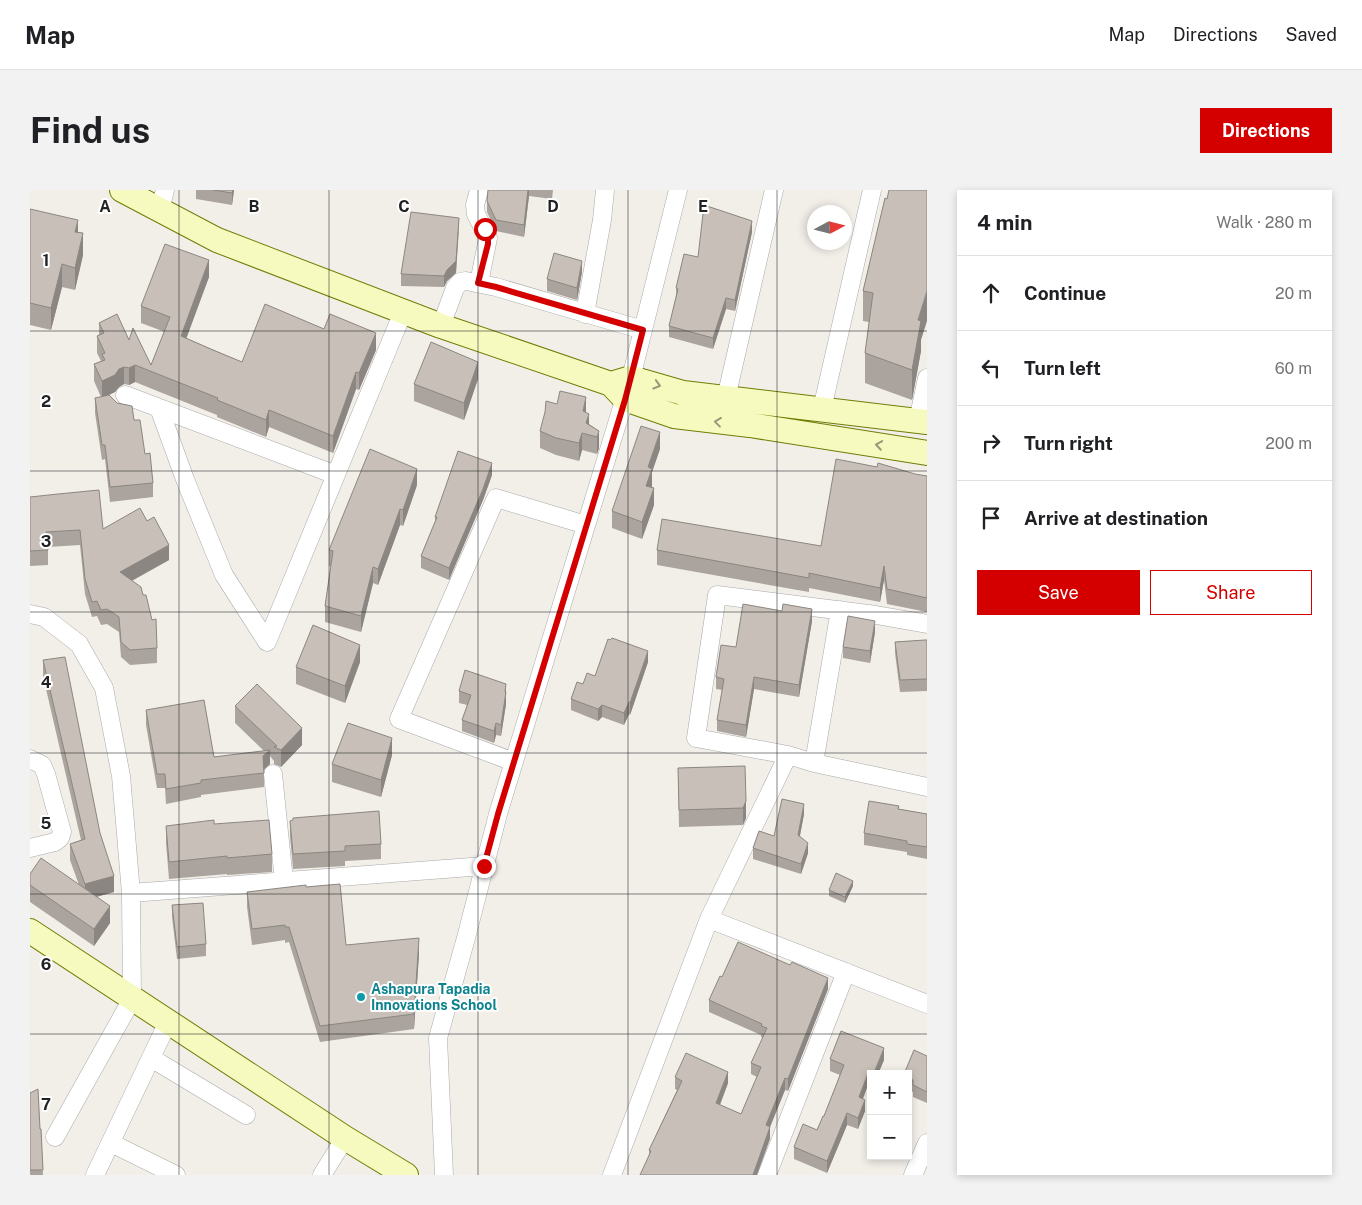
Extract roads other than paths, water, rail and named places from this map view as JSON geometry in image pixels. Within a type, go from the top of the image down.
[{"type":"street","points":[[122,190],[163,200],[217,240],[441,326],[622,387],[674,416],[750,425],[927,453]]},
{"type":"street","points":[[478,283],[488,238],[476,214],[475,206],[479,190]]},
{"type":"street","points":[[585,314],[602,220],[605,190]]},
{"type":"street","points":[[444,1175],[438,1038],[498,814],[586,525],[622,387],[643,330],[678,190]]},
{"type":"street","points":[[726,398],[774,190]]},
{"type":"street","points":[[822,410],[872,190]]},
{"type":"street","points":[[441,326],[455,288],[460,282],[466,281],[496,287],[643,330]]},
{"type":"street","points":[[159,408],[186,482],[224,575],[267,642],[403,312]]},
{"type":"street","points":[[622,387],[922,421],[927,378]]},
{"type":"street","points":[[125,395],[336,475]]},
{"type":"street","points":[[514,762],[399,719],[496,498],[586,525]]},
{"type":"street","points":[[927,624],[840,610],[717,595],[696,738],[788,755],[814,763],[927,787]]},
{"type":"street","points":[[814,763],[840,610]]},
{"type":"street","points":[[30,614],[44,617],[79,644],[104,688],[121,776],[131,893],[132,999],[55,1137]]},
{"type":"street","points":[[612,1175],[709,919],[788,755]]},
{"type":"street","points":[[30,759],[42,766],[46,774],[62,832],[60,838],[55,842],[30,848]]},
{"type":"street","points":[[273,774],[284,881]]},
{"type":"street","points":[[131,893],[484,866]]},
{"type":"street","points":[[709,919],[927,1004]]},
{"type":"street","points":[[30,931],[345,1138],[406,1175]]},
{"type":"street","points":[[767,1175],[846,972]]},
{"type":"street","points":[[95,1175],[168,1022]]},
{"type":"street","points":[[151,1058],[246,1115]]},
{"type":"street","points":[[322,1175],[345,1138]]},
{"type":"street","points":[[111,1143],[176,1175]]},
{"type":"street","points":[[912,1175],[927,1143]]},
{"type":"place","name":"Ashapura Tapadia Innovations School","points":[[361,997]]}]
